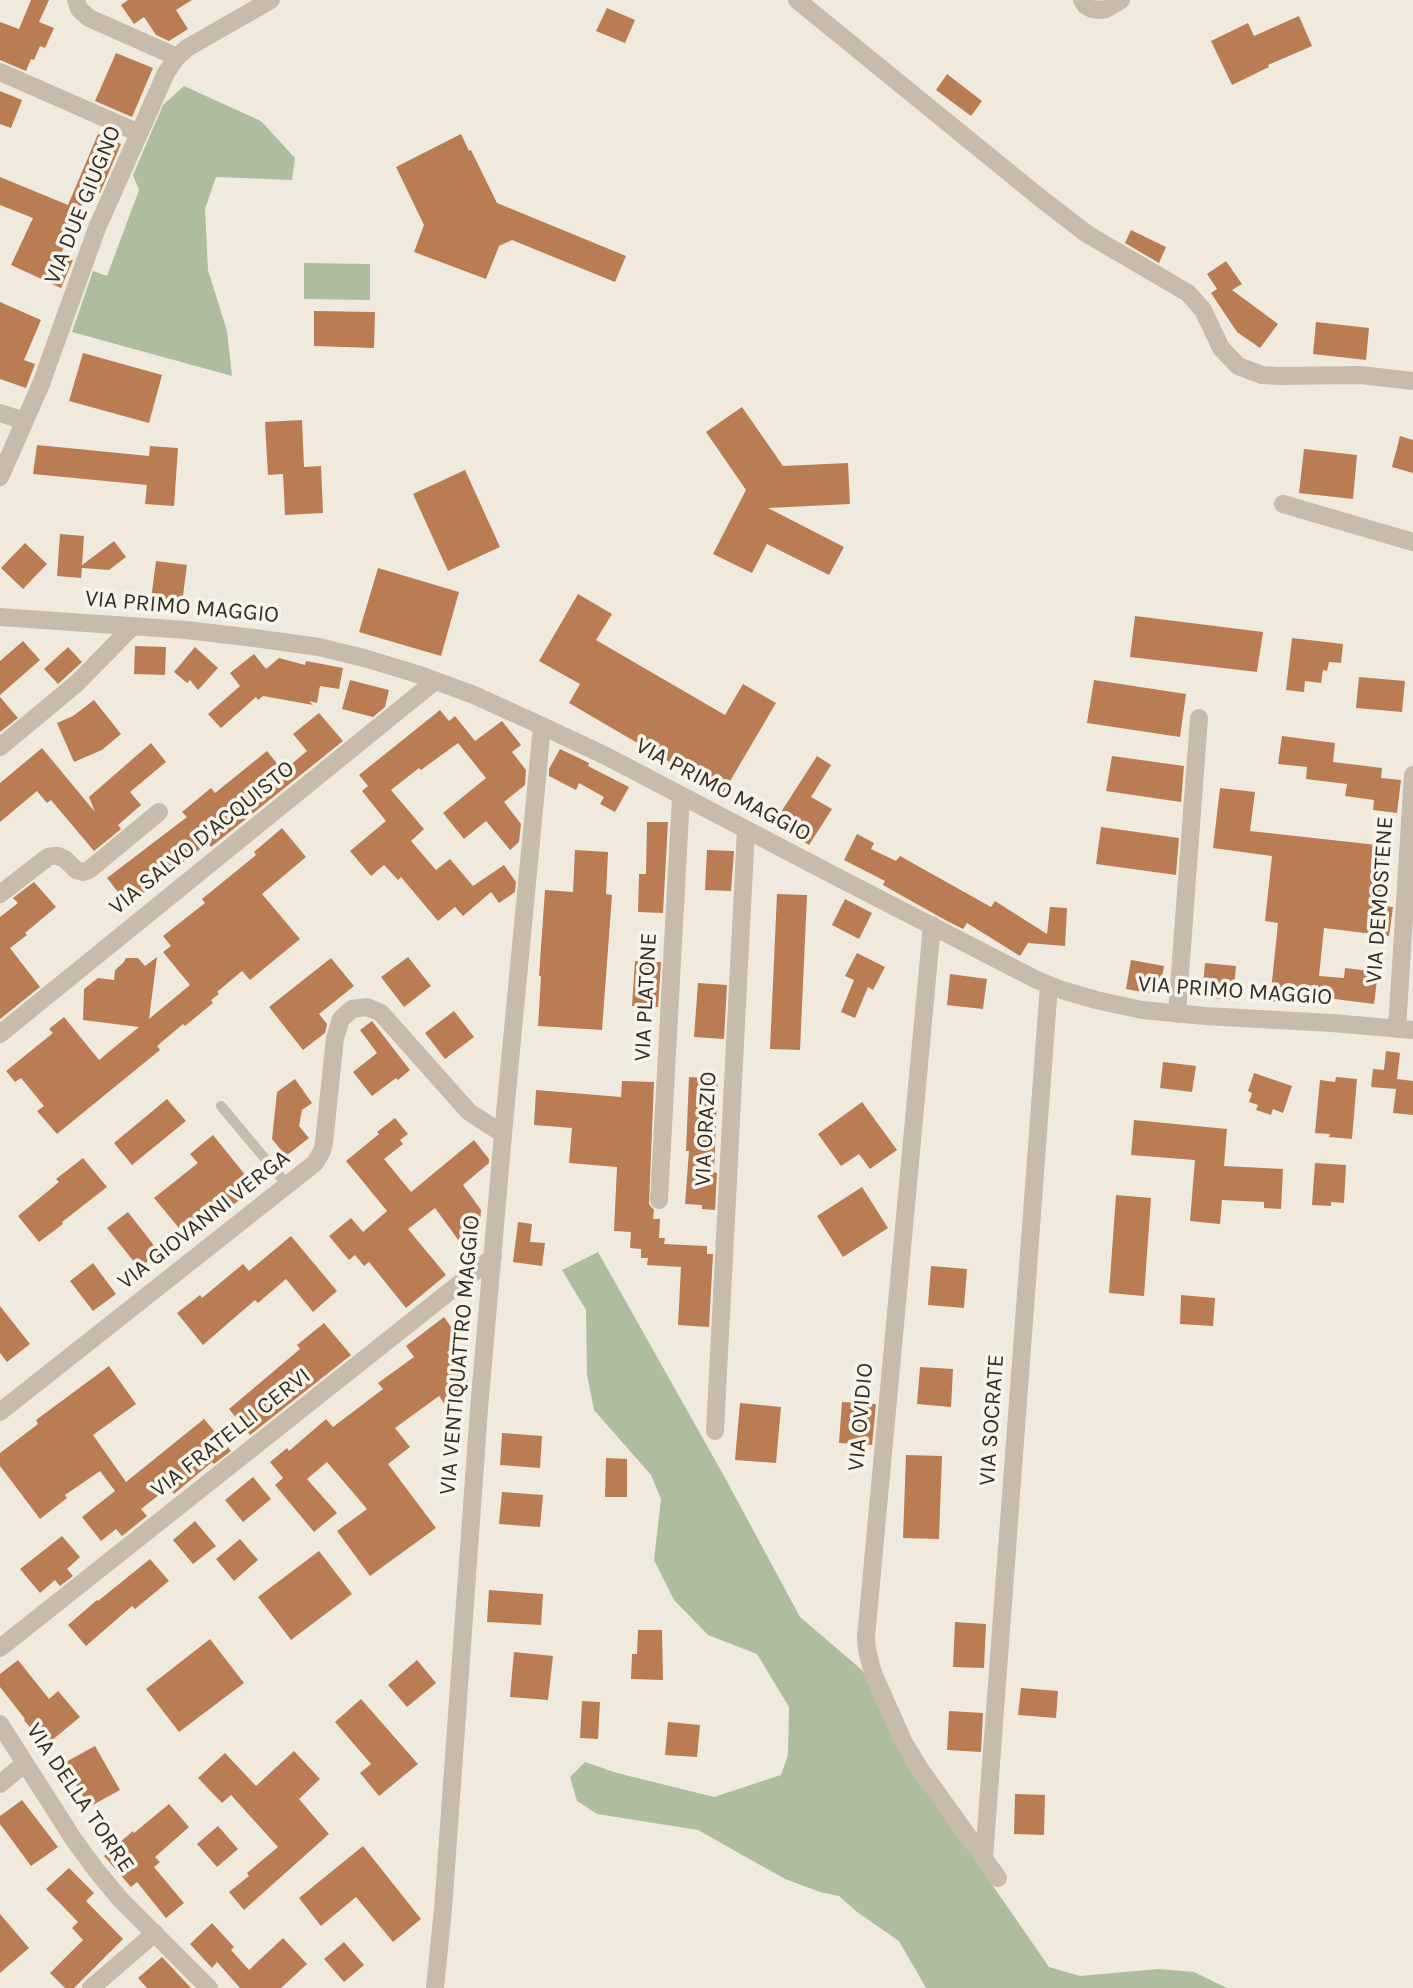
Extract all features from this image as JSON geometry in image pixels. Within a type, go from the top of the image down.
[{"type":"street","points":[[76,0],[79,9],[89,18],[177,57]]},
{"type":"street","name":"VIA DUE GIUGNO","points":[[0,477],[41,384],[97,228],[162,82],[177,57],[198,41],[271,0]]},
{"type":"street","points":[[797,0],[1087,234],[1188,293],[1207,317],[1221,348],[1238,366],[1262,375],[1361,375],[1413,381]]},
{"type":"street","points":[[1082,0],[1086,6],[1099,10],[1121,0]]},
{"type":"street","points":[[0,72],[139,133]]},
{"type":"street","points":[[0,413],[25,421]]},
{"type":"street","points":[[1283,504],[1413,541]]},
{"type":"street","name":"VIA PRIMO MAGGIO","points":[[0,617],[186,630],[304,644],[364,658],[491,702],[606,756],[1049,985],[1116,1005],[1177,1014],[1405,1030]]},
{"type":"street","points":[[0,747],[77,683],[133,626]]},
{"type":"street","name":"VIA SALVO D'ACQUISTO","points":[[0,1034],[435,681]]},
{"type":"street","points":[[1177,1014],[1199,718]]},
{"type":"street","name":"VIA VENTIQUATTRO MAGGIO","points":[[435,1988],[477,1437],[542,726]]},
{"type":"street","name":"VIA DEMOSTENE","points":[[1405,1030],[1413,775]]},
{"type":"street","name":"VIA PLATONE","points":[[659,1200],[681,796]]},
{"type":"street","points":[[0,894],[52,856],[65,859],[76,870],[89,870],[159,812]]},
{"type":"street","name":"VIA ORAZIO","points":[[715,1431],[746,830]]},
{"type":"street","name":"VIA OVIDIO","points":[[932,925],[866,1637],[873,1673],[904,1743],[998,1878]]},
{"type":"street","name":"VIA SOCRATE","points":[[984,1858],[1049,985]]},
{"type":"street","name":"VIA GIOVANNI VERGA","points":[[0,1412],[315,1163],[322,1151],[336,1032],[344,1015],[352,1009],[362,1006],[372,1008],[384,1016],[469,1112],[503,1134]]},
{"type":"street","name":"VIA FRATELLI CERVI","points":[[0,1648],[493,1257]]},
{"type":"street","name":"VIA DELLA TORRE","points":[[0,1724],[96,1870],[120,1899],[209,1988]]},
{"type":"street","points":[[0,1784],[25,1763]]},
{"type":"street","points":[[91,1988],[155,1933]]},
{"type":"lane","points":[[221,1106],[288,1186]]},
{"type":"green space","points":[[184,86],[261,121],[295,158],[292,180],[216,177],[205,209],[208,270],[227,331],[232,376],[72,332],[93,271],[107,276],[139,190],[133,175],[163,105]]},
{"type":"green space","points":[[304,263],[370,264],[370,300],[304,299]]},
{"type":"green space","points":[[598,1252],[800,1617],[862,1670],[915,1773],[1049,1967],[1080,1976],[1158,1969],[1194,1972],[1227,1988],[926,1988],[899,1941],[839,1896],[785,1879],[698,1830],[597,1814],[577,1801],[570,1777],[585,1762],[617,1773],[714,1797],[781,1775],[788,1755],[789,1707],[757,1654],[708,1635],[674,1600],[654,1560],[661,1499],[651,1475],[594,1410],[587,1374],[586,1310],[562,1270]]},
{"type":"building","points":[[31,0],[49,0],[39,22],[54,28],[45,48],[40,46],[26,71],[0,60],[0,22],[19,29]]},
{"type":"building","points":[[128,0],[192,0],[176,10],[188,29],[169,41],[156,35],[144,17],[134,24],[121,5]]},
{"type":"building","points":[[607,8],[635,20],[625,43],[596,31]]},
{"type":"building","points":[[1299,16],[1312,46],[1268,65],[1269,67],[1232,85],[1211,41],[1248,23],[1254,36]]},
{"type":"building","points":[[116,53],[153,68],[132,117],[95,101]]},
{"type":"building","points":[[947,74],[982,101],[971,116],[936,90]]},
{"type":"building","points":[[0,91],[22,100],[11,128],[0,124]]},
{"type":"building","points":[[98,134],[121,144],[100,193],[89,188],[61,254],[73,260],[61,288],[11,265],[33,218],[0,205],[0,177],[68,205]]},
{"type":"building","points":[[461,134],[497,203],[626,256],[615,282],[512,240],[499,246],[486,279],[414,252],[424,225],[396,167]]},
{"type":"building","points":[[1131,230],[1166,247],[1159,263],[1125,243]]},
{"type":"building","points":[[1226,261],[1242,284],[1232,290],[1278,324],[1260,348],[1237,332],[1211,293],[1217,289],[1207,274]]},
{"type":"building","points":[[0,302],[41,320],[24,360],[35,364],[26,388],[0,379]]},
{"type":"building","points":[[314,311],[375,312],[374,348],[314,346]]},
{"type":"building","points":[[1316,322],[1369,328],[1366,360],[1313,354]]},
{"type":"building","points":[[83,353],[162,375],[149,423],[69,401]]},
{"type":"building","points":[[742,407],[783,466],[848,463],[850,504],[768,508],[844,547],[829,575],[767,544],[752,573],[713,554],[746,490],[706,432]]},
{"type":"building","points":[[302,420],[304,467],[321,466],[323,513],[285,515],[283,474],[268,475],[265,422]]},
{"type":"building","points":[[1400,436],[1413,440],[1413,473],[1392,467]]},
{"type":"building","points":[[37,445],[149,456],[150,446],[178,448],[174,506],[145,504],[147,485],[33,474]]},
{"type":"building","points":[[1304,449],[1357,455],[1353,499],[1299,493]]},
{"type":"building","points":[[465,470],[500,547],[448,571],[413,494]]},
{"type":"building","points":[[60,534],[84,536],[82,565],[114,541],[126,557],[109,570],[82,568],[81,578],[57,576]]},
{"type":"building","points":[[25,543],[47,564],[23,589],[1,568]]},
{"type":"building","points":[[156,561],[187,565],[182,603],[151,599]]},
{"type":"building","points":[[378,568],[459,592],[441,656],[359,632]]},
{"type":"building","points":[[578,594],[612,614],[596,640],[725,715],[743,684],[776,703],[723,793],[569,703],[580,684],[539,661]]},
{"type":"building","points":[[1135,616],[1263,632],[1257,672],[1130,657]]},
{"type":"building","points":[[1292,638],[1343,644],[1341,663],[1329,662],[1327,671],[1323,670],[1321,683],[1305,681],[1304,692],[1286,690]]},
{"type":"building","points":[[23,641],[40,660],[0,695],[0,661]]},
{"type":"building","points":[[135,646],[166,647],[165,675],[134,674]]},
{"type":"building","points":[[68,647],[82,662],[58,684],[44,669]]},
{"type":"building","points":[[195,647],[218,668],[198,690],[190,680],[187,683],[174,672]]},
{"type":"building","points":[[254,654],[266,669],[279,658],[305,665],[306,661],[343,668],[339,689],[320,686],[317,703],[309,701],[313,705],[263,696],[258,700],[256,697],[221,728],[208,714],[240,686],[230,673]]},
{"type":"building","points":[[1359,677],[1405,681],[1402,712],[1356,708]]},
{"type":"building","points":[[350,680],[389,690],[385,707],[373,717],[342,709]]},
{"type":"building","points":[[1094,680],[1186,694],[1180,737],[1087,723]]},
{"type":"building","points":[[0,697],[18,718],[0,732]]},
{"type":"building","points":[[94,700],[121,734],[102,750],[74,762],[57,723],[73,716]]},
{"type":"building","points":[[440,710],[449,721],[455,716],[475,741],[502,721],[521,745],[512,752],[526,770],[525,785],[504,802],[521,824],[519,842],[510,850],[486,821],[464,839],[443,813],[486,778],[458,743],[391,790],[424,829],[411,841],[436,870],[450,859],[473,886],[504,865],[516,882],[515,892],[499,903],[491,892],[463,916],[455,907],[438,921],[401,877],[398,880],[384,865],[371,876],[350,851],[386,821],[362,791],[368,786],[359,775]]},
{"type":"building","points":[[319,713],[343,741],[211,847],[208,843],[128,905],[107,878],[187,817],[182,812],[211,788],[215,793],[267,751],[283,771],[307,751],[293,734]]},
{"type":"building","points":[[1282,736],[1335,743],[1333,762],[1382,768],[1381,778],[1401,780],[1397,813],[1373,810],[1374,800],[1345,796],[1347,784],[1306,779],[1307,767],[1278,764]]},
{"type":"building","points":[[151,743],[166,762],[130,792],[141,805],[118,825],[121,829],[94,851],[51,800],[47,803],[37,791],[0,822],[0,783],[42,748],[95,812],[89,797]]},
{"type":"building","points":[[560,749],[629,787],[615,812],[600,804],[604,797],[579,783],[576,790],[549,776],[549,769]]},
{"type":"building","points":[[817,756],[831,765],[811,797],[832,809],[809,845],[774,823]]},
{"type":"building","points":[[1112,756],[1184,766],[1181,802],[1106,791]]},
{"type":"building","points":[[1220,788],[1255,792],[1250,831],[1386,846],[1379,906],[1393,907],[1389,936],[1324,928],[1319,976],[1344,978],[1345,968],[1378,972],[1374,1004],[1327,998],[1324,995],[1323,999],[1295,996],[1294,1004],[1270,1001],[1278,923],[1265,921],[1272,856],[1213,848]]},
{"type":"building","points":[[647,822],[668,822],[663,913],[638,912],[639,874],[646,874]]},
{"type":"building","points":[[1101,827],[1179,838],[1176,875],[1096,864]]},
{"type":"building","points":[[282,828],[306,857],[262,894],[300,939],[250,980],[242,971],[217,992],[219,994],[211,1000],[213,1003],[157,1046],[160,1050],[57,1134],[37,1111],[44,1106],[21,1078],[15,1082],[6,1071],[53,1033],[49,1029],[64,1017],[99,1060],[139,1027],[83,1020],[84,989],[98,978],[114,980],[115,970],[126,958],[138,958],[145,966],[157,957],[149,1019],[190,985],[163,952],[171,946],[163,936],[205,903],[202,899],[256,855],[254,852]]},
{"type":"building","points":[[857,834],[874,843],[871,849],[896,861],[900,856],[991,907],[995,901],[1047,934],[1050,907],[1067,908],[1065,946],[1028,943],[1020,956],[967,923],[963,929],[947,921],[883,885],[885,881],[844,860]]},
{"type":"building","points":[[575,850],[608,852],[606,894],[612,895],[602,1030],[538,1026],[545,890],[573,892]]},
{"type":"building","points":[[707,850],[734,851],[731,891],[705,890]]},
{"type":"building","points":[[34,882],[56,907],[10,948],[40,987],[0,1019],[0,917],[18,903],[13,898]]},
{"type":"building","points":[[777,894],[807,895],[800,1050],[770,1049]]},
{"type":"building","points":[[845,899],[872,913],[859,939],[832,925]]},
{"type":"building","points":[[857,953],[885,967],[873,990],[868,987],[855,1018],[841,1012],[854,980],[845,976]]},
{"type":"building","points":[[408,957],[431,986],[404,1007],[381,977]]},
{"type":"building","points":[[331,958],[354,986],[319,1014],[327,1024],[325,1033],[303,1050],[269,1007]]},
{"type":"building","points":[[1131,960],[1164,966],[1159,995],[1126,989]]},
{"type":"building","points":[[635,961],[661,962],[658,1007],[632,1006]]},
{"type":"building","points":[[1205,963],[1236,966],[1233,1000],[1202,997]]},
{"type":"building","points":[[950,974],[987,979],[983,1009],[947,1005]]},
{"type":"building","points":[[698,983],[727,985],[724,1039],[694,1037]]},
{"type":"building","points":[[454,1011],[474,1037],[445,1059],[425,1033]]},
{"type":"building","points":[[372,1021],[410,1070],[372,1096],[353,1072],[377,1053],[360,1030]]},
{"type":"building","points":[[1386,1051],[1400,1053],[1397,1079],[1413,1081],[1413,1115],[1393,1113],[1396,1089],[1371,1087],[1373,1069],[1384,1070]]},
{"type":"building","points":[[1163,1062],[1196,1066],[1192,1092],[1160,1088]]},
{"type":"building","points":[[1254,1073],[1292,1086],[1283,1113],[1273,1109],[1271,1115],[1256,1110],[1258,1105],[1249,1102],[1252,1093],[1248,1091]]},
{"type":"building","points":[[689,1077],[718,1079],[715,1210],[702,1209],[702,1205],[685,1204],[689,1151],[686,1151]]},
{"type":"building","points":[[1336,1077],[1357,1079],[1352,1139],[1315,1133],[1320,1080],[1335,1082]]},
{"type":"building","points":[[295,1079],[312,1103],[302,1110],[299,1126],[309,1138],[286,1156],[272,1139],[277,1092]]},
{"type":"building","points":[[622,1081],[654,1082],[649,1204],[654,1210],[653,1219],[660,1219],[659,1238],[665,1238],[664,1244],[707,1246],[707,1254],[713,1254],[709,1327],[678,1325],[681,1267],[647,1265],[648,1258],[641,1258],[641,1249],[630,1248],[631,1232],[614,1231],[617,1167],[569,1163],[572,1128],[534,1125],[536,1090],[621,1097]]},
{"type":"building","points":[[167,1099],[186,1121],[132,1165],[114,1143]]},
{"type":"building","points":[[862,1102],[897,1150],[870,1169],[859,1154],[841,1166],[818,1134]]},
{"type":"building","points":[[395,1118],[408,1134],[400,1140],[403,1144],[384,1159],[411,1192],[474,1140],[489,1159],[489,1163],[463,1185],[481,1210],[478,1244],[467,1252],[435,1208],[408,1229],[446,1275],[406,1308],[369,1262],[364,1266],[355,1255],[349,1260],[329,1236],[351,1218],[363,1232],[387,1211],[346,1161]]},
{"type":"building","points":[[1134,1120],[1227,1129],[1224,1166],[1283,1169],[1281,1209],[1264,1208],[1264,1202],[1222,1200],[1220,1224],[1190,1221],[1195,1160],[1131,1155]]},
{"type":"building","points":[[213,1135],[255,1187],[232,1206],[229,1201],[202,1223],[204,1226],[193,1235],[184,1224],[179,1228],[154,1198],[198,1163],[190,1154]]},
{"type":"building","points":[[83,1158],[107,1187],[39,1242],[18,1216],[59,1182],[56,1179]]},
{"type":"building","points":[[1315,1163],[1346,1165],[1344,1203],[1331,1202],[1331,1206],[1312,1205]]},
{"type":"building","points":[[862,1187],[888,1228],[843,1257],[817,1216]]},
{"type":"building","points":[[1116,1195],[1151,1198],[1144,1296],[1109,1293]]},
{"type":"building","points":[[128,1212],[159,1252],[139,1268],[107,1228]]},
{"type":"building","points":[[518,1222],[532,1224],[530,1242],[545,1243],[542,1266],[513,1262]]},
{"type":"building","points":[[291,1236],[337,1291],[313,1312],[286,1279],[258,1303],[255,1300],[203,1345],[177,1313],[200,1295],[202,1298],[243,1264],[249,1271]]},
{"type":"building","points":[[93,1263],[116,1294],[93,1311],[70,1281]]},
{"type":"building","points":[[931,1266],[967,1269],[964,1308],[928,1305]]},
{"type":"building","points":[[1181,1295],[1215,1298],[1213,1326],[1180,1324]]},
{"type":"building","points":[[0,1306],[30,1344],[7,1362],[0,1353]]},
{"type":"building","points":[[444,1317],[461,1341],[447,1352],[468,1381],[458,1388],[462,1394],[446,1406],[439,1396],[395,1428],[410,1447],[388,1464],[436,1528],[370,1576],[337,1531],[367,1509],[327,1462],[307,1479],[337,1513],[314,1532],[275,1485],[283,1478],[270,1462],[287,1448],[289,1451],[326,1419],[333,1427],[383,1389],[378,1383],[414,1357],[406,1346]]},
{"type":"building","points":[[324,1323],[351,1355],[250,1435],[229,1409],[300,1349],[297,1345]]},
{"type":"building","points":[[109,1366],[136,1404],[93,1435],[126,1482],[204,1419],[231,1451],[214,1464],[212,1462],[174,1494],[169,1487],[141,1509],[147,1516],[122,1536],[116,1529],[101,1541],[82,1517],[115,1491],[100,1471],[65,1495],[67,1498],[40,1519],[0,1466],[0,1453],[38,1424],[36,1420]]},
{"type":"building","points":[[920,1367],[953,1369],[951,1407],[917,1404]]},
{"type":"building","points":[[842,1402],[876,1404],[872,1445],[839,1443]]},
{"type":"building","points":[[740,1403],[781,1407],[776,1463],[735,1460]]},
{"type":"building","points":[[502,1433],[542,1436],[540,1468],[500,1465]]},
{"type":"building","points":[[906,1455],[942,1456],[939,1539],[903,1538]]},
{"type":"building","points":[[606,1458],[627,1459],[627,1497],[605,1497]]},
{"type":"building","points":[[253,1477],[271,1499],[243,1522],[225,1500]]},
{"type":"building","points":[[502,1492],[543,1495],[540,1527],[499,1524]]},
{"type":"building","points":[[195,1521],[216,1546],[193,1564],[173,1540]]},
{"type":"building","points":[[62,1536],[80,1557],[67,1569],[73,1576],[60,1586],[55,1580],[40,1593],[20,1569]]},
{"type":"building","points":[[240,1539],[258,1560],[234,1581],[216,1559]]},
{"type":"building","points":[[319,1551],[352,1594],[291,1640],[258,1597]]},
{"type":"building","points":[[150,1559],[169,1581],[135,1609],[132,1606],[86,1646],[68,1625]]},
{"type":"building","points":[[489,1590],[543,1594],[541,1625],[487,1622]]},
{"type":"building","points":[[955,1622],[986,1624],[984,1668],[953,1667]]},
{"type":"building","points":[[638,1630],[662,1630],[663,1680],[631,1679],[632,1654],[637,1654]]},
{"type":"building","points":[[210,1639],[244,1683],[179,1732],[146,1689]]},
{"type":"building","points":[[514,1652],[553,1656],[548,1700],[510,1697]]},
{"type":"building","points":[[18,1660],[49,1699],[58,1691],[80,1717],[45,1746],[0,1687],[0,1674]]},
{"type":"building","points":[[417,1660],[436,1683],[407,1707],[388,1685]]},
{"type":"building","points":[[1021,1688],[1058,1691],[1056,1718],[1018,1715]]},
{"type":"building","points":[[361,1699],[418,1764],[379,1796],[360,1773],[371,1764],[335,1722]]},
{"type":"building","points":[[582,1701],[600,1702],[598,1739],[580,1738]]},
{"type":"building","points":[[949,1711],[983,1713],[981,1752],[947,1750]]},
{"type":"building","points":[[668,1722],[700,1725],[697,1757],[665,1755]]},
{"type":"building","points":[[95,1746],[120,1790],[89,1807],[64,1763]]},
{"type":"building","points":[[294,1751],[320,1779],[299,1799],[329,1834],[244,1910],[229,1892],[278,1847],[231,1795],[222,1803],[198,1778],[225,1753],[256,1786]]},
{"type":"building","points":[[1015,1794],[1045,1795],[1044,1835],[1014,1834]]},
{"type":"building","points":[[22,1800],[58,1847],[31,1866],[0,1824],[0,1816]]},
{"type":"building","points":[[169,1804],[189,1827],[155,1857],[160,1862],[154,1867],[184,1903],[166,1918],[137,1882],[131,1887],[104,1856]]},
{"type":"building","points":[[218,1826],[238,1849],[217,1867],[197,1844]]},
{"type":"building","points":[[363,1846],[421,1919],[393,1942],[356,1897],[321,1926],[299,1898]]},
{"type":"building","points":[[69,1868],[94,1893],[86,1901],[123,1939],[74,1988],[65,1988],[50,1973],[83,1940],[72,1928],[78,1922],[46,1889]]},
{"type":"building","points":[[0,1914],[29,1948],[0,1973]]},
{"type":"building","points":[[212,1923],[234,1947],[231,1950],[249,1970],[283,1938],[307,1964],[281,1988],[240,1988],[217,1962],[212,1968],[190,1944]]},
{"type":"building","points":[[344,1942],[364,1965],[344,1982],[324,1959]]},
{"type":"building","points":[[162,1957],[191,1988],[147,1988],[138,1978]]}]
